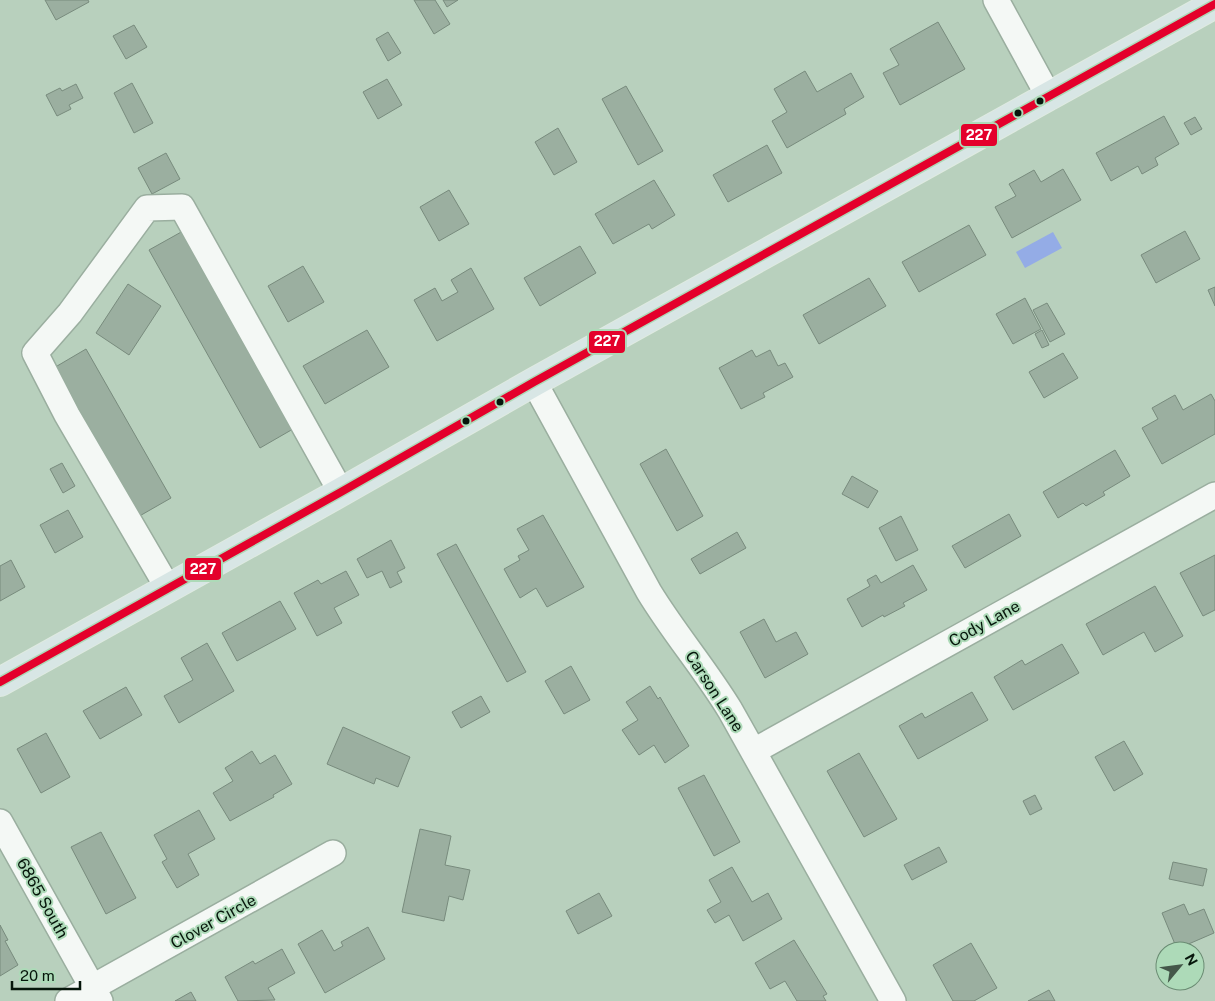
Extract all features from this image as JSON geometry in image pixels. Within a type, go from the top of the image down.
[{"type":"main road","points":[[0,682],[534,382],[1215,4]]},
{"type":"street","points":[[996,0],[1049,97]]},
{"type":"street","points":[[168,588],[67,415],[35,353],[70,314],[147,208],[182,207],[341,492]]},
{"type":"street","name":"Carson Lane","points":[[534,382],[649,592],[665,619],[715,686],[754,751],[893,1001]]},
{"type":"street","name":"Cody Lane","points":[[754,751],[1215,494]]},
{"type":"street","name":"6865 South","points":[[0,822],[96,994]]},
{"type":"street","name":"Clover Circle","points":[[68,1001],[96,994],[333,854]]},
{"type":"water","points":[[1053,232],[1062,248],[1025,268],[1016,252]]},
{"type":"building","points":[[45,0],[88,0],[89,2],[56,20]]},
{"type":"building","points":[[414,0],[435,0],[450,24],[434,34]]},
{"type":"building","points":[[443,0],[458,0],[447,7]]},
{"type":"building","points":[[938,22],[965,69],[900,105],[883,73],[899,65],[890,49]]},
{"type":"building","points":[[134,25],[147,47],[126,59],[113,36]]},
{"type":"building","points":[[388,32],[401,53],[388,61],[376,39]]},
{"type":"building","points":[[805,71],[817,92],[851,73],[864,97],[844,109],[846,114],[787,148],[772,121],[787,112],[774,89]]},
{"type":"building","points":[[387,79],[402,105],[378,119],[363,92]]},
{"type":"building","points":[[132,83],[153,123],[134,133],[114,93]]},
{"type":"building","points":[[76,84],[83,98],[69,105],[71,109],[57,116],[46,95],[60,88],[62,91]]},
{"type":"building","points":[[626,86],[663,151],[638,165],[602,99]]},
{"type":"building","points":[[1164,116],[1179,144],[1155,158],[1158,165],[1142,174],[1138,166],[1111,181],[1096,153]]},
{"type":"building","points":[[1195,117],[1202,129],[1191,135],[1184,123]]},
{"type":"building","points":[[558,128],[577,162],[554,175],[535,142]]},
{"type":"building","points":[[767,145],[782,173],[728,202],[713,175]]},
{"type":"building","points":[[166,153],[180,179],[152,194],[138,168]]},
{"type":"building","points":[[1063,169],[1081,200],[1012,238],[995,207],[1016,196],[1009,184],[1034,170],[1041,182]]},
{"type":"building","points":[[654,180],[675,215],[652,229],[649,224],[613,244],[595,214]]},
{"type":"building","points":[[449,190],[469,224],[439,241],[420,207]]},
{"type":"building","points":[[969,225],[986,255],[919,292],[902,262]]},
{"type":"building","points":[[183,231],[293,429],[260,448],[149,250]]},
{"type":"building","points":[[1185,231],[1200,259],[1156,283],[1141,255]]},
{"type":"building","points":[[580,246],[596,273],[540,306],[524,278]]},
{"type":"building","points":[[303,266],[324,302],[288,322],[268,286]]},
{"type":"building","points":[[471,268],[494,309],[437,341],[414,300],[435,288],[442,301],[458,292],[451,280]]},
{"type":"building","points":[[869,278],[886,306],[819,344],[803,315]]},
{"type":"building","points":[[128,284],[161,306],[129,355],[96,333]]},
{"type":"building","points":[[1215,287],[1215,306],[1208,290]]},
{"type":"building","points":[[1025,298],[1041,329],[1013,344],[996,314]]},
{"type":"building","points":[[1047,303],[1065,334],[1050,342],[1033,310]]},
{"type":"building","points":[[367,330],[389,367],[325,404],[303,366]]},
{"type":"building","points":[[1042,330],[1049,345],[1042,348],[1035,334]]},
{"type":"building","points":[[86,349],[171,498],[136,518],[52,369]]},
{"type":"building","points":[[752,350],[756,357],[770,350],[778,366],[785,363],[793,377],[763,393],[765,397],[741,409],[719,368]]},
{"type":"building","points":[[1063,353],[1078,378],[1044,398],[1029,372]]},
{"type":"building","points":[[1211,394],[1215,401],[1215,434],[1162,464],[1142,428],[1158,419],[1152,408],[1175,395],[1183,410]]},
{"type":"building","points":[[666,449],[703,516],[677,531],[640,464]]},
{"type":"building","points":[[1115,450],[1130,476],[1103,492],[1105,495],[1086,506],[1083,503],[1058,518],[1043,492]]},
{"type":"building","points":[[62,463],[75,486],[63,493],[50,469]]},
{"type":"building","points":[[852,476],[878,491],[868,508],[842,494]]},
{"type":"building","points":[[68,510],[83,537],[55,553],[40,525]]},
{"type":"building","points":[[1009,514],[1021,536],[965,568],[952,546]]},
{"type":"building","points":[[543,515],[584,587],[547,607],[536,588],[520,598],[504,569],[520,560],[518,556],[529,550],[517,529]]},
{"type":"building","points":[[901,516],[918,550],[896,561],[879,528]]},
{"type":"building","points":[[737,532],[746,548],[700,574],[691,559]]},
{"type":"building","points":[[391,540],[405,568],[397,572],[402,582],[390,588],[382,571],[367,578],[357,559]]},
{"type":"building","points":[[456,544],[526,672],[507,682],[437,554]]},
{"type":"building","points":[[1215,555],[1215,610],[1203,616],[1180,573]]},
{"type":"building","points":[[11,560],[25,587],[0,601],[0,566]]},
{"type":"building","points":[[913,565],[927,590],[903,603],[905,606],[884,617],[883,615],[862,627],[847,599],[870,586],[867,580],[876,575],[881,583]]},
{"type":"building","points":[[346,571],[359,595],[334,608],[342,623],[317,636],[294,593],[318,580],[321,584]]},
{"type":"building","points":[[1155,586],[1183,636],[1155,652],[1144,632],[1103,655],[1086,624]]},
{"type":"building","points":[[280,601],[296,629],[237,661],[222,633]]},
{"type":"building","points":[[764,619],[776,642],[796,632],[808,654],[765,678],[740,632]]},
{"type":"building","points":[[207,643],[234,691],[179,723],[164,696],[193,680],[181,658]]},
{"type":"building","points":[[1062,644],[1079,673],[1013,710],[994,677],[1022,660],[1025,665]]},
{"type":"building","points":[[571,666],[590,700],[564,714],[545,681]]},
{"type":"building","points":[[650,686],[658,699],[660,697],[689,746],[665,763],[654,745],[639,755],[622,730],[638,720],[626,702]]},
{"type":"building","points":[[126,687],[142,715],[100,739],[83,711]]},
{"type":"building","points":[[972,692],[988,720],[918,759],[899,726],[922,713],[925,718]]},
{"type":"building","points":[[481,696],[490,712],[461,728],[452,712]]},
{"type":"building","points":[[343,727],[410,757],[398,787],[376,778],[374,784],[327,764]]},
{"type":"building","points":[[46,733],[70,777],[41,793],[17,749]]},
{"type":"building","points":[[1124,741],[1143,774],[1114,791],[1095,757]]},
{"type":"building","points":[[252,751],[260,764],[275,755],[292,784],[273,795],[274,797],[230,821],[213,793],[233,781],[225,768]]},
{"type":"building","points":[[859,753],[897,819],[864,837],[827,771]]},
{"type":"building","points":[[704,775],[740,842],[714,856],[678,788]]},
{"type":"building","points":[[1035,795],[1042,809],[1030,815],[1023,801]]},
{"type":"building","points":[[199,810],[215,839],[188,854],[199,875],[177,888],[162,862],[167,859],[154,835]]},
{"type":"building","points":[[420,829],[451,836],[445,865],[470,870],[463,900],[449,896],[444,921],[402,912]]},
{"type":"building","points":[[101,832],[136,898],[106,914],[71,847]]},
{"type":"building","points":[[939,847],[947,862],[912,880],[904,865]]},
{"type":"building","points":[[1173,862],[1207,869],[1203,886],[1169,879]]},
{"type":"building","points":[[732,867],[752,902],[768,893],[782,919],[743,941],[729,915],[715,923],[707,910],[721,902],[709,880]]},
{"type":"building","points":[[599,893],[612,916],[578,934],[566,911]]},
{"type":"building","points":[[1184,904],[1189,915],[1204,909],[1214,933],[1196,941],[1174,941],[1162,913]]},
{"type":"building","points":[[0,925],[8,940],[5,941],[18,965],[0,976]]},
{"type":"building","points":[[368,927],[385,959],[325,993],[298,944],[322,930],[334,951],[343,946],[341,942]]},
{"type":"building","points":[[794,940],[827,994],[823,996],[826,1001],[797,1001],[785,981],[770,989],[755,963]]},
{"type":"building","points":[[971,943],[997,988],[974,1001],[953,1001],[933,965]]},
{"type":"building","points":[[282,949],[295,973],[268,988],[275,1000],[238,1001],[225,977],[253,961],[255,964]]},
{"type":"building","points":[[1049,990],[1055,1001],[1028,1001]]},
{"type":"building","points":[[191,992],[196,1001],[175,1001]]},
{"type":"transit line","name":"227","points":[[0,682],[534,382],[1215,4]]}]
